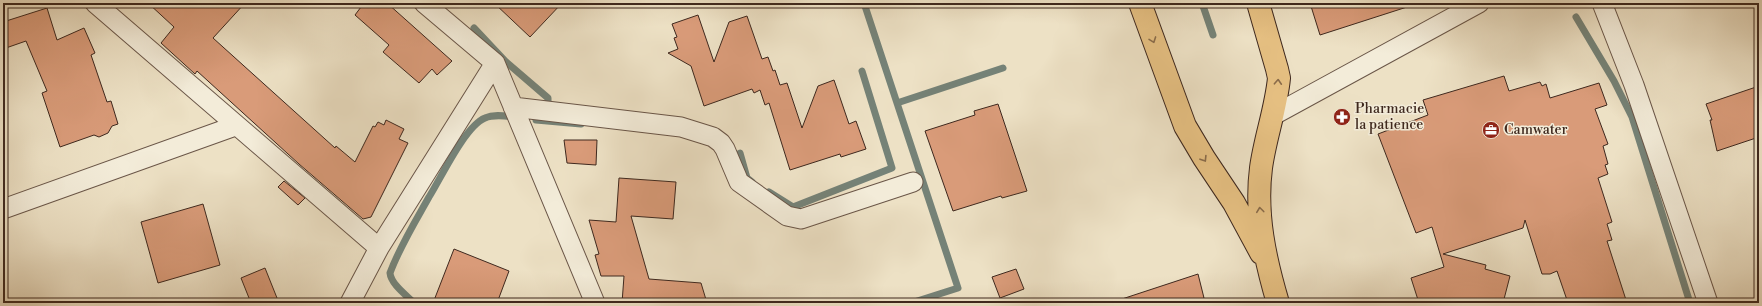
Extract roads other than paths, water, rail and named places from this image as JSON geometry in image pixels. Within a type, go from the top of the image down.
[{"type":"main road","points":[[1140,3],[1185,126],[1234,203],[1266,263]]},
{"type":"main road","points":[[1258,3],[1279,78],[1261,168],[1259,202],[1266,263],[1278,303]]},
{"type":"street","points":[[95,3],[235,126],[379,248]]},
{"type":"street","points":[[424,3],[495,63],[596,303]]},
{"type":"street","points":[[1272,116],[1479,3]]},
{"type":"street","points":[[1602,3],[1634,85],[1708,303]]},
{"type":"street","points":[[350,303],[379,248],[495,63]]},
{"type":"street","points":[[513,107],[681,127],[713,137],[726,149],[739,182],[787,216],[793,218],[801,219],[913,182]]},
{"type":"street","points":[[3,209],[235,126]]},
{"type":"waterway","points":[[864,3],[958,288],[911,303]]},
{"type":"waterway","points":[[1202,3],[1213,35]]},
{"type":"waterway","points":[[1576,17],[1614,81],[1632,117],[1690,303]]},
{"type":"waterway","points":[[474,28],[505,61],[548,98],[548,102]]},
{"type":"waterway","points":[[897,103],[1003,68]]},
{"type":"waterway","points":[[769,192],[793,207],[892,168],[862,71]]},
{"type":"waterway","points":[[414,303],[396,285],[390,273],[408,234],[454,153],[477,123],[492,116],[515,117]]},
{"type":"waterway","points":[[536,120],[581,124]]},
{"type":"waterway","points":[[740,153],[747,178],[752,182]]},
{"type":"place","name":"Pharmacie la patience","points":[[1342,117]]},
{"type":"place","name":"Camwater","points":[[1491,130]]}]
